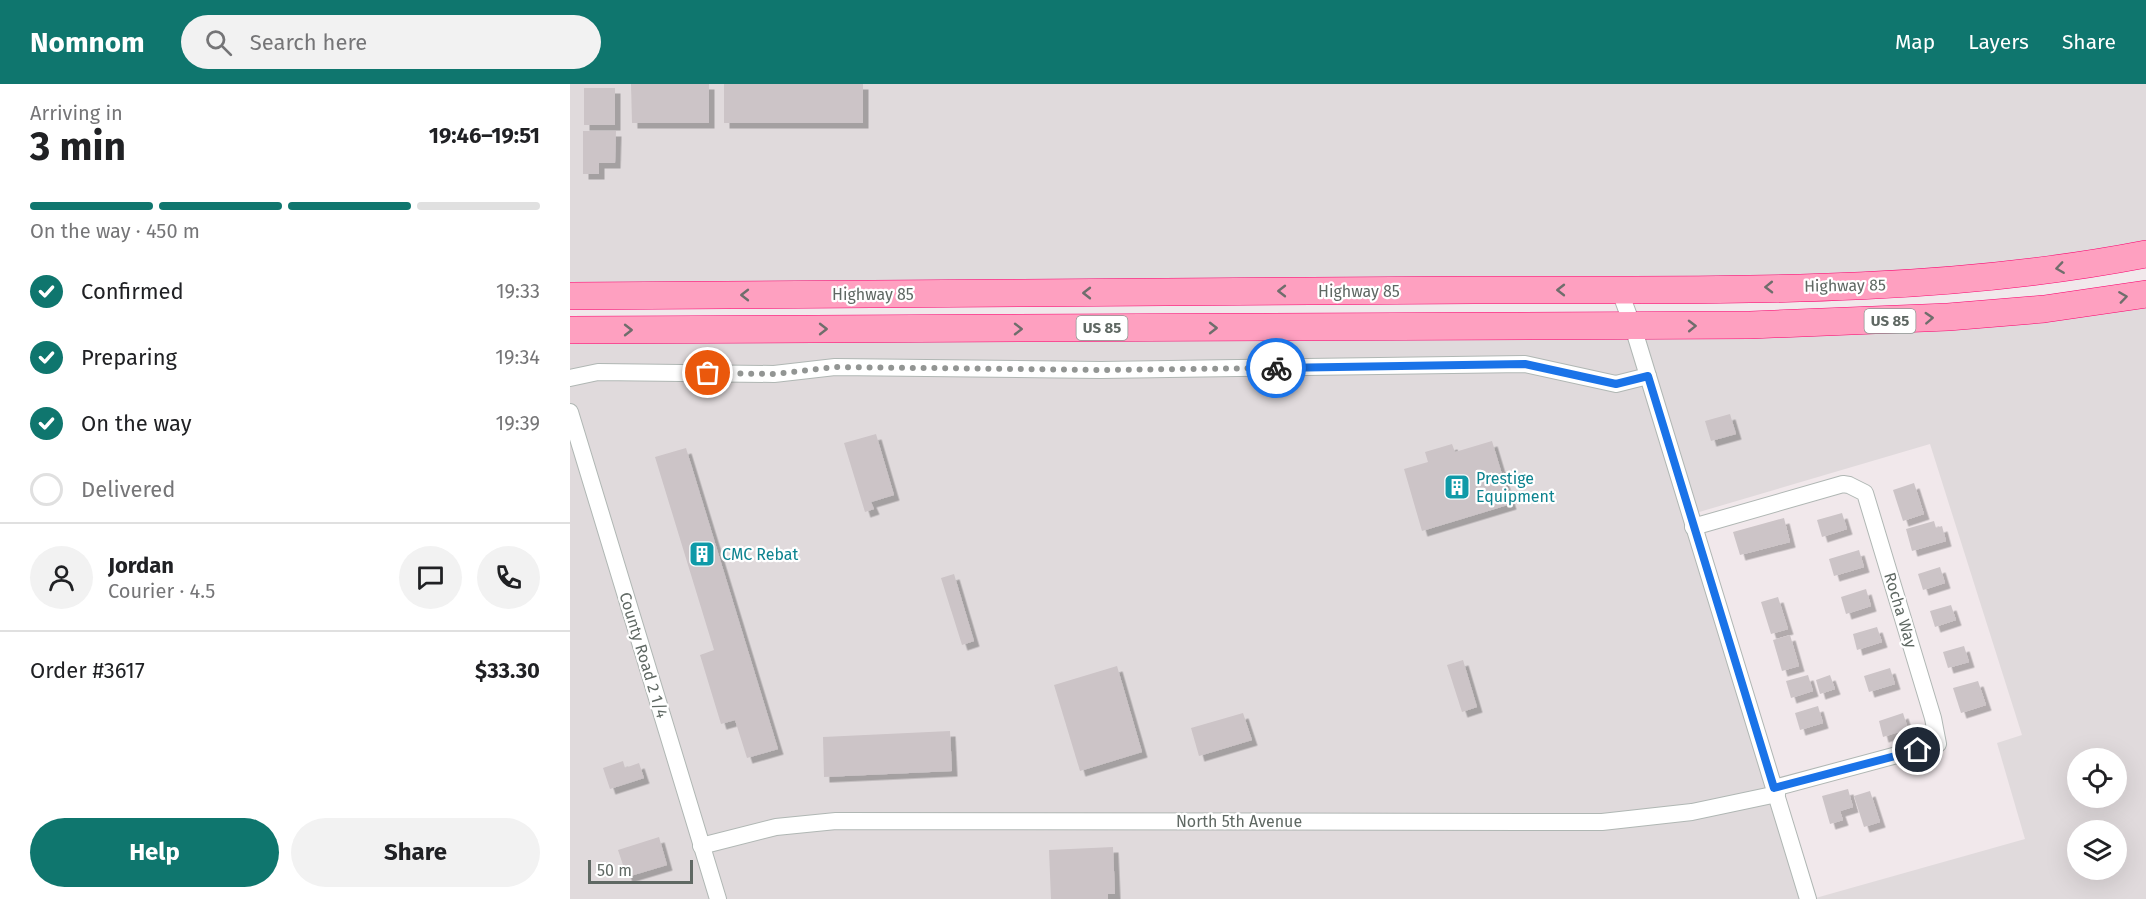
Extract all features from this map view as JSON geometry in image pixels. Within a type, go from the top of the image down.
[{"type":"highway","name":"Highway 85","points":[[570,296],[1619,289],[1922,284],[2045,270],[2146,254]]},
{"type":"highway","name":"US 85","points":[[570,330],[1772,325],[1948,317],[2044,309],[2146,294]]},
{"type":"street","points":[[1619,289],[1634,327],[1693,527],[1777,790],[1809,899]]},
{"type":"street","points":[[570,378],[598,372],[774,374],[835,367],[1101,370],[1525,364],[1616,384],[1648,376]]},
{"type":"street","name":"County Road 2 1/4","points":[[570,411],[718,899]]},
{"type":"street","name":"Rocha Way","points":[[1693,527],[1843,484],[1849,484],[1865,493],[1939,740],[1938,744],[1777,790]]},
{"type":"street","name":"North 5th Avenue","points":[[701,846],[776,827],[836,821],[1602,822],[1692,812],[1777,790]]},
{"type":"shaded area","points":[[570,84],[2146,84],[2146,254],[1981,278],[570,296]]},
{"type":"shaded area","points":[[2146,294],[2146,899],[1812,899],[2025,839],[1997,743],[2022,735],[1930,444],[1689,515],[1808,899],[570,899],[570,330],[1633,327]]},
{"type":"building","points":[[631,84],[709,84],[709,123],[632,123]]},
{"type":"building","points":[[724,84],[863,84],[863,123],[724,123]]},
{"type":"building","points":[[584,88],[615,88],[615,125],[584,125]]},
{"type":"building","points":[[583,131],[616,131],[615,163],[599,163],[599,174],[583,174]]},
{"type":"building","points":[[1730,414],[1736,434],[1711,441],[1705,421]]},
{"type":"building","points":[[876,434],[894,495],[871,502],[874,509],[865,512],[844,443]]},
{"type":"building","name":"Prestige Equipment","points":[[1492,441],[1511,504],[1422,531],[1404,469],[1428,462],[1425,452],[1452,444],[1455,452]]},
{"type":"building","name":"CMC Rebat","points":[[686,448],[778,749],[747,758],[735,720],[721,724],[700,655],[714,650],[655,457]]},
{"type":"building","points":[[1914,483],[1924,514],[1903,521],[1893,490]]},
{"type":"building","points":[[1842,513],[1847,529],[1822,537],[1817,520]]},
{"type":"building","points":[[1784,518],[1790,542],[1740,555],[1733,532]]},
{"type":"building","points":[[1934,521],[1936,528],[1942,526],[1946,541],[1912,551],[1906,529]]},
{"type":"building","points":[[1859,550],[1864,567],[1834,576],[1829,559]]},
{"type":"building","points":[[1940,567],[1945,583],[1923,590],[1918,574]]},
{"type":"building","points":[[954,574],[974,641],[962,645],[941,578]]},
{"type":"building","points":[[1866,589],[1871,606],[1846,614],[1841,597]]},
{"type":"building","points":[[1778,597],[1788,629],[1771,634],[1761,602]]},
{"type":"building","points":[[1951,605],[1956,620],[1935,627],[1930,611]]},
{"type":"building","points":[[1877,627],[1882,642],[1857,650],[1853,634]]},
{"type":"building","points":[[1790,635],[1799,666],[1782,671],[1773,640]]},
{"type":"building","points":[[1964,646],[1969,662],[1948,668],[1943,652]]},
{"type":"building","points":[[1463,660],[1477,707],[1462,712],[1447,665]]},
{"type":"building","points":[[1117,666],[1142,752],[1080,771],[1054,685]]},
{"type":"building","points":[[1890,668],[1895,684],[1869,692],[1864,676]]},
{"type":"building","points":[[1808,675],[1813,691],[1791,698],[1786,681]]},
{"type":"building","points":[[1830,675],[1835,689],[1820,694],[1816,680]]},
{"type":"building","points":[[1978,681],[1986,705],[1961,713],[1953,688]]},
{"type":"building","points":[[1818,706],[1823,723],[1800,730],[1795,713]]},
{"type":"building","points":[[1243,713],[1252,740],[1199,756],[1191,728]]},
{"type":"building","points":[[1903,713],[1908,729],[1883,737],[1879,721]]},
{"type":"building","points":[[950,731],[952,771],[824,777],[823,737]]},
{"type":"building","points":[[623,761],[625,768],[639,763],[644,778],[610,789],[603,768]]},
{"type":"building","points":[[1848,789],[1853,807],[1840,811],[1843,820],[1830,824],[1822,796]]},
{"type":"building","points":[[1870,791],[1880,822],[1864,827],[1854,796]]},
{"type":"building","points":[[659,837],[667,865],[627,877],[618,850]]},
{"type":"building","points":[[1113,847],[1115,894],[1108,894],[1108,899],[1051,899],[1049,850]]},
{"type":"way so far","points":[[708,373],[774,374],[835,367],[1101,370],[1276,368]]},
{"type":"place","name":"Prestige Equipment","points":[[1457,487]]},
{"type":"place","name":"CMC Rebat","points":[[702,554]]},
{"type":"route","points":[[1276,368],[1525,364],[1555,368],[1588,379],[1616,384],[1648,376],[1774,788],[1918,750]]}]
